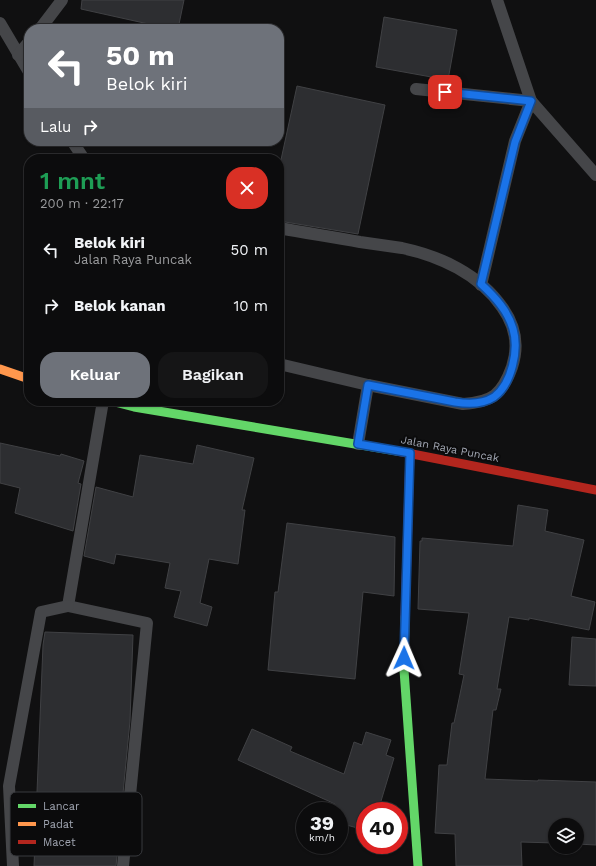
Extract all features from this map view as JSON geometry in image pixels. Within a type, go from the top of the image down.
[{"type":"main road","points":[[0,369],[24,377]]},
{"type":"main road","name":"Jalan Raya Puncak","points":[[130,406],[410,453],[596,490]]},
{"type":"main road","points":[[410,453],[404,670],[418,866]]},
{"type":"lane","points":[[44,24],[62,0]]},
{"type":"lane","points":[[497,0],[531,101],[596,175]]},
{"type":"lane","points":[[0,23],[24,64]]},
{"type":"lane","points":[[18,55],[24,48]]},
{"type":"lane","points":[[416,89],[531,101]]},
{"type":"lane","points":[[481,284],[515,142],[531,101]]},
{"type":"lane","points":[[284,229],[402,248],[461,269],[481,284],[500,304],[510,320],[514,330],[515,351],[507,379],[500,392],[485,401],[463,404],[368,385],[284,365]]},
{"type":"lane","points":[[358,444],[368,385]]},
{"type":"lane","points":[[68,606],[102,406]]},
{"type":"lane","points":[[10,806],[9,786],[41,612],[68,606],[147,623],[130,792]]},
{"type":"lane","points":[[12,856],[13,866]]},
{"type":"lane","points":[[123,866],[124,856]]},
{"type":"building","points":[[82,0],[184,0],[179,24],[148,24],[81,9]]},
{"type":"building","points":[[384,17],[457,30],[448,80],[376,67]]},
{"type":"building","points":[[297,86],[385,105],[358,234],[284,222],[284,154],[282,154]]},
{"type":"building","points":[[0,443],[60,456],[61,454],[84,461],[78,483],[81,484],[73,531],[15,513],[20,488],[0,483]]},
{"type":"building","points":[[197,445],[254,458],[242,510],[245,510],[238,564],[209,559],[200,603],[212,607],[207,626],[174,617],[181,591],[165,588],[170,563],[116,554],[114,564],[84,556],[96,487],[133,497],[140,455],[193,464]]},
{"type":"building","points":[[518,505],[548,510],[545,531],[584,540],[571,596],[595,602],[589,630],[529,618],[529,620],[509,617],[497,689],[501,689],[496,710],[493,710],[485,779],[596,782],[596,845],[584,844],[584,818],[548,818],[548,843],[521,842],[522,866],[456,866],[455,834],[435,833],[439,765],[447,765],[452,723],[454,723],[464,675],[459,674],[469,613],[418,609],[420,541],[422,541],[422,538],[513,546]]},
{"type":"building","points":[[287,523],[395,537],[394,596],[363,592],[355,679],[268,670],[275,592],[278,592]]},
{"type":"building","points":[[45,632],[133,635],[130,721],[123,792],[37,792],[43,645]]},
{"type":"building","points":[[572,637],[596,639],[596,686],[569,685]]},
{"type":"building","points":[[252,729],[292,747],[290,751],[344,774],[354,742],[362,745],[366,732],[391,740],[386,755],[394,758],[381,802],[356,802],[356,828],[348,825],[348,802],[331,802],[238,760]]},
{"type":"building","points":[[34,856],[117,856],[116,866],[34,866]]},
{"type":"traffic: fast","points":[[130,406],[397,451]]},
{"type":"traffic: fast","points":[[405,617],[404,670],[418,866]]},
{"type":"traffic: slow","points":[[0,369],[24,377]]},
{"type":"traffic: jam","points":[[397,451],[596,490]]},
{"type":"traffic: jam","points":[[405,617],[410,453]]},
{"type":"route","points":[[404,658],[410,453],[358,444],[368,385],[463,404],[477,403],[485,401],[500,392],[509,375],[515,351],[514,330],[506,312],[491,293],[481,284],[515,142],[531,101],[445,92]]}]
